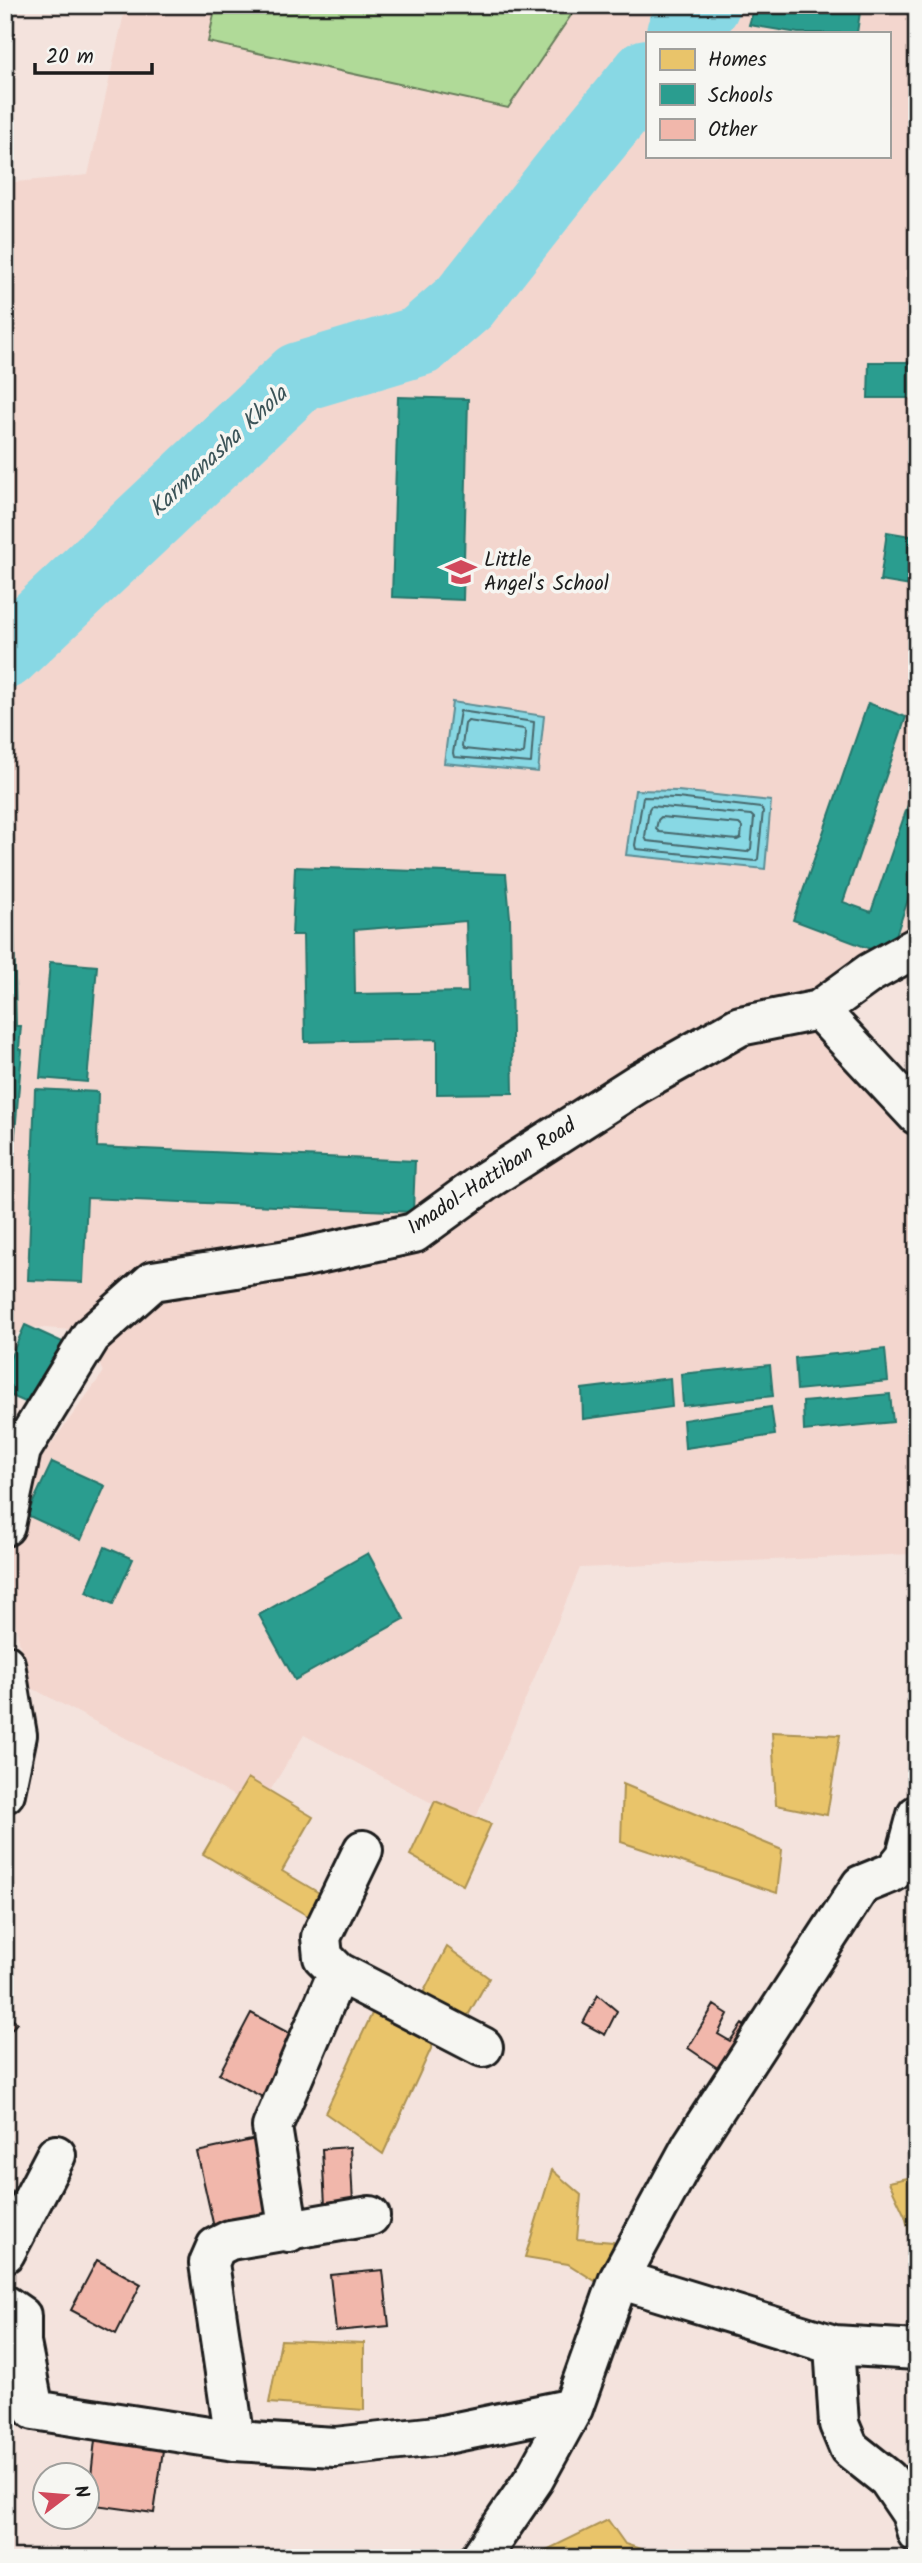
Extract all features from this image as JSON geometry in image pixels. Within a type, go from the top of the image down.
[{"type":"street","name":"Imadol-Hattiban Road","points":[[5,1526],[20,1450],[91,1336],[153,1281],[300,1258],[414,1233],[487,1180],[638,1084],[740,1026],[819,1010],[870,973],[917,947]]},
{"type":"street","points":[[819,1010],[917,1115]]},
{"type":"street","points":[[5,1664],[17,1735],[5,1793]]},
{"type":"street","points":[[480,2558],[534,2479],[573,2408],[620,2279],[692,2145],[861,1885],[893,1872],[906,1856],[917,1815]]},
{"type":"street","points":[[363,1850],[321,1937],[323,1957],[338,1972],[483,2047]]},
{"type":"street","points":[[289,2232],[272,2127],[338,1972]]},
{"type":"street","points":[[5,2253],[55,2155]]},
{"type":"street","points":[[235,2441],[209,2263],[216,2247],[230,2240],[370,2216]]},
{"type":"street","points":[[620,2279],[834,2345],[917,2350]]},
{"type":"street","points":[[5,2305],[21,2316],[21,2343],[34,2410],[235,2441],[335,2447],[437,2436],[573,2408]]},
{"type":"street","points":[[834,2345],[839,2424],[849,2448],[888,2479],[911,2513],[917,2533]]},
{"type":"shaded area","name":"Little Angel's School","points":[[126,5],[917,5],[917,961],[826,1015],[917,1150],[917,1545],[912,1554],[580,1568],[473,1825],[304,1735],[259,1809],[28,1686],[5,1572],[5,1538],[36,1465],[103,1373],[88,1331],[29,1327],[5,1341],[5,183],[88,175]]},
{"type":"green space","points":[[216,5],[578,5],[508,108],[208,42]]},
{"type":"water","points":[[452,702],[544,716],[538,772],[444,763]]},
{"type":"water","points":[[635,790],[678,791],[771,801],[765,869],[626,855]]},
{"type":"building: Homes","points":[[772,1732],[840,1735],[827,1815],[776,1805]]},
{"type":"building: Homes","points":[[248,1778],[313,1817],[282,1871],[326,1897],[313,1919],[203,1854]]},
{"type":"building: Homes","points":[[623,1784],[782,1850],[777,1893],[621,1842]]},
{"type":"building: Homes","points":[[435,1801],[491,1824],[463,1885],[410,1855]]},
{"type":"building: Homes","points":[[447,1947],[489,1978],[462,2026],[420,1999]]},
{"type":"building: Homes","points":[[377,2003],[440,2029],[383,2154],[325,2113]]},
{"type":"building: Homes","points":[[552,2170],[581,2195],[577,2239],[613,2242],[611,2291],[568,2264],[525,2257]]},
{"type":"building: Homes","points":[[917,2176],[917,2232],[910,2234],[905,2216],[889,2182]]},
{"type":"building: Homes","points":[[281,2340],[364,2343],[364,2410],[269,2403]]},
{"type":"building: Homes","points":[[608,2520],[625,2544],[662,2556],[541,2558],[538,2554]]},
{"type":"building: Schools","points":[[755,5],[861,5],[857,32],[792,32],[749,25]]},
{"type":"building: Schools","points":[[869,362],[909,362],[909,398],[868,398]]},
{"type":"building: Schools","points":[[398,397],[468,399],[463,600],[392,597]]},
{"type":"building: Schools","points":[[887,532],[917,537],[917,587],[880,581]]},
{"type":"building: Schools","points":[[868,703],[906,717],[843,902],[871,912],[917,779],[917,873],[889,956],[793,920]]},
{"type":"building: Schools","points":[[295,867],[506,874],[510,917],[513,1093],[437,1094],[437,1039],[305,1042],[303,935],[292,935]],"holes":[[[466,921],[468,992],[355,994],[354,930]]]},
{"type":"building: Schools","points":[[5,931],[14,931],[16,1026],[21,1026],[19,1049],[22,1050],[11,1181],[5,1181]]},
{"type":"building: Schools","points":[[50,962],[97,966],[87,1082],[40,1078]]},
{"type":"building: Schools","points":[[35,1089],[98,1092],[97,1147],[415,1161],[413,1212],[87,1198],[83,1282],[28,1280]]},
{"type":"building: Schools","points":[[25,1325],[69,1345],[41,1409],[5,1393],[5,1369]]},
{"type":"building: Schools","points":[[885,1349],[888,1381],[797,1390],[795,1358]]},
{"type":"building: Schools","points":[[770,1365],[773,1396],[683,1406],[681,1374]]},
{"type":"building: Schools","points":[[670,1378],[672,1407],[583,1419],[582,1389]]},
{"type":"building: Schools","points":[[890,1394],[893,1422],[804,1431],[803,1402]]},
{"type":"building: Schools","points":[[771,1407],[775,1435],[685,1448],[683,1420]]},
{"type":"building: Schools","points":[[52,1462],[105,1486],[81,1540],[27,1515]]},
{"type":"building: Schools","points":[[105,1547],[133,1559],[113,1604],[86,1592]]},
{"type":"building: Schools","points":[[368,1553],[404,1619],[295,1680],[259,1615]]},
{"type":"building: Other","points":[[598,1995],[617,2011],[605,2035],[583,2023]]},
{"type":"building: Other","points":[[714,2005],[728,2014],[718,2034],[730,2041],[742,2024],[755,2032],[728,2075],[688,2048]]},
{"type":"building: Other","points":[[5,2013],[17,2023],[5,2037]]},
{"type":"building: Other","points":[[251,2013],[300,2039],[268,2100],[219,2074]]},
{"type":"building: Other","points":[[256,2139],[273,2220],[215,2232],[197,2152]]},
{"type":"building: Other","points":[[350,2147],[353,2203],[325,2205],[322,2149]]},
{"type":"building: Other","points":[[97,2260],[141,2284],[116,2334],[71,2310]]},
{"type":"building: Other","points":[[383,2270],[389,2326],[336,2331],[330,2275]]},
{"type":"building: Other","points":[[95,2440],[163,2450],[154,2513],[102,2506],[102,2462],[93,2462]]},
{"type":"building: Other","points":[[346,2549],[376,2551],[376,2558],[315,2558],[315,2554],[346,2556]]},
{"type":"waterway","name":"Karmanasha Khola","points":[[682,32],[705,5]]},
{"type":"waterway","name":"Karmanasha Khola","points":[[5,654],[299,377],[420,341],[465,302],[646,75]]},
{"type":"place","name":"Little Angel's School","points":[[461,572]]}]
